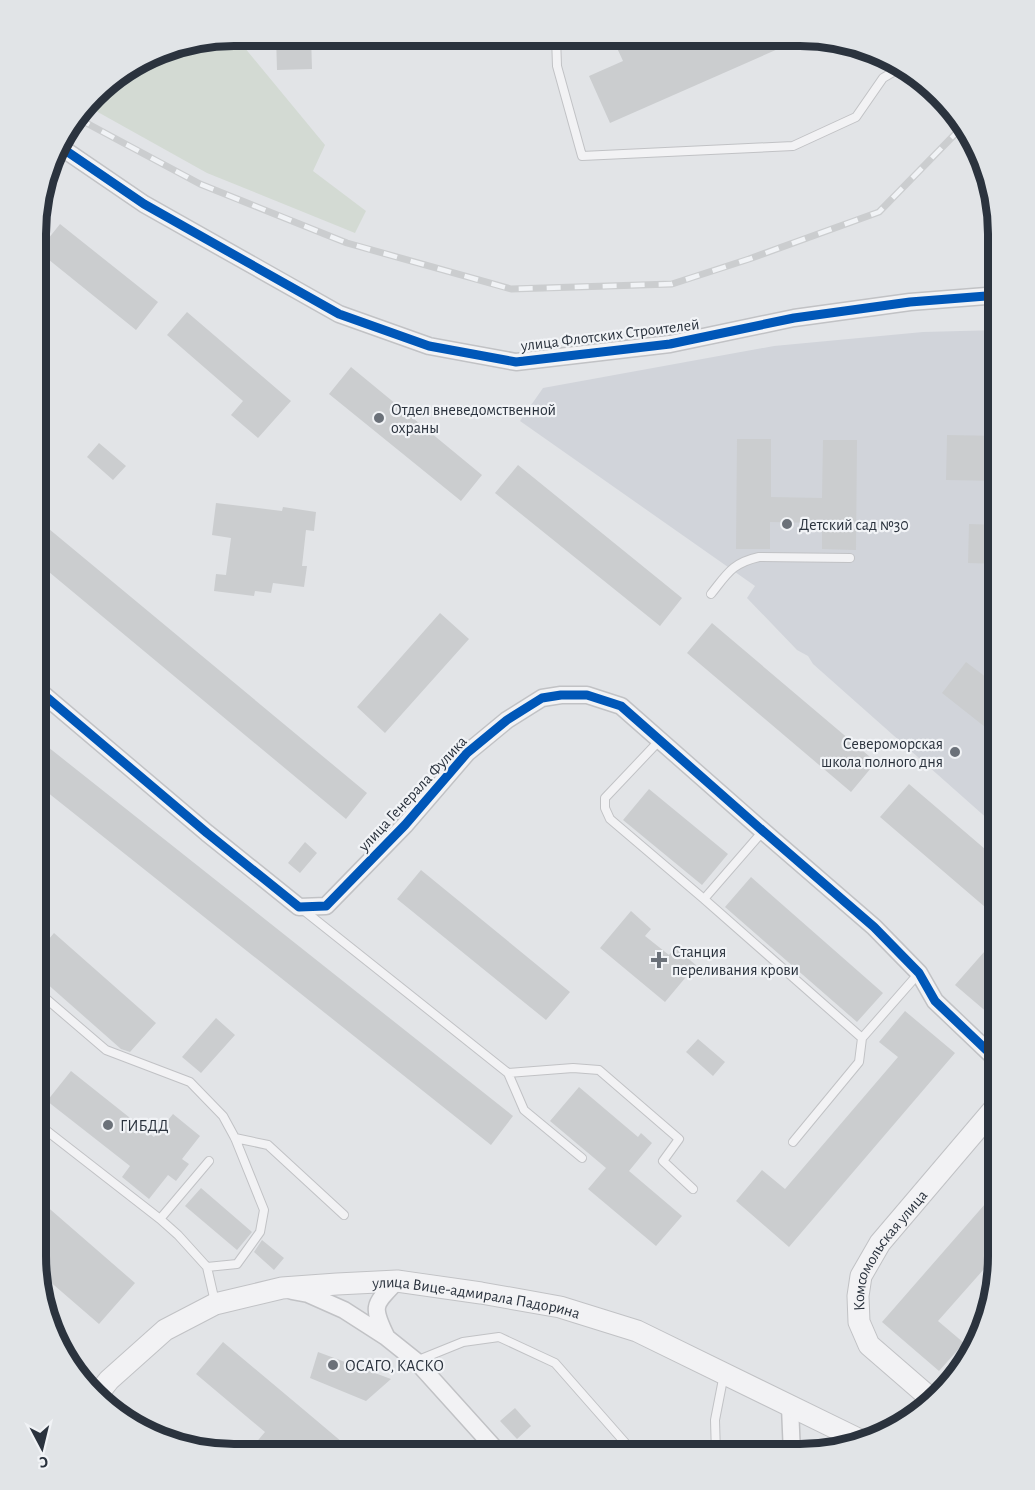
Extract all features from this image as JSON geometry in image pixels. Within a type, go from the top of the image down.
[{"type":"street","name":"улица Флотских Строителей","points":[[67,151],[144,204],[339,314],[429,346],[516,362],[670,344],[794,318],[910,302],[988,296]]},
{"type":"street","name":"улица Генерала Фулика","points":[[299,907],[326,906],[405,825],[467,753],[507,720],[542,698],[587,695],[621,706],[874,927],[919,973],[934,1001],[988,1052]]},
{"type":"street","points":[[47,697],[207,833],[299,907]]},
{"type":"street","name":"Комсомольская улица","points":[[926,1395],[869,1345],[859,1322],[858,1296],[861,1276],[880,1243],[988,1117]]},
{"type":"street","points":[[386,1337],[376,1316],[378,1300],[397,1281]]},
{"type":"street","name":"улица Вице-адмирала Падорина","points":[[102,1388],[165,1330],[215,1304],[282,1288],[397,1281],[560,1307],[637,1331],[852,1436]]},
{"type":"street","points":[[282,1288],[308,1294],[344,1310],[386,1337],[417,1361],[491,1444]]},
{"type":"street","points":[[790,1407],[792,1444]]},
{"type":"lane","points":[[556,47],[557,66],[582,156],[794,146],[856,117],[884,78],[894,72]]},
{"type":"lane","points":[[711,594],[731,569],[747,560],[759,557],[850,558]]},
{"type":"lane","points":[[660,741],[605,798],[604,808],[610,819],[862,1038]]},
{"type":"lane","points":[[704,899],[763,831]]},
{"type":"lane","points":[[299,907],[508,1073],[524,1110],[582,1158]]},
{"type":"lane","points":[[793,1142],[859,1062],[862,1038],[919,973]]},
{"type":"lane","points":[[47,999],[106,1050],[190,1082],[224,1116],[264,1210],[260,1232],[237,1264],[207,1268]]},
{"type":"lane","points":[[508,1073],[573,1068],[599,1071],[679,1139],[663,1161],[693,1189]]},
{"type":"lane","points":[[47,1131],[178,1235],[207,1268],[215,1304]]},
{"type":"lane","points":[[235,1138],[268,1145],[344,1215]]},
{"type":"lane","points":[[160,1219],[209,1161]]},
{"type":"lane","points":[[417,1361],[463,1342],[499,1336],[555,1363],[626,1444]]},
{"type":"lane","points":[[716,1444],[715,1420],[724,1373]]},
{"type":"shaded area","points":[[244,47],[325,145],[313,171],[366,211],[355,233],[207,173],[94,110],[120,85],[174,56],[210,48]]},
{"type":"shaded area","name":"Детский сад №30","points":[[988,330],[988,819],[813,664],[808,656],[797,650],[747,598],[755,586],[520,421],[543,388],[774,346],[923,332]]},
{"type":"building","points":[[276,47],[311,47],[312,69],[277,70]]},
{"type":"building","points":[[617,47],[783,47],[610,123],[589,76],[623,61]]},
{"type":"building","points":[[60,224],[158,302],[136,330],[47,258],[48,239]]},
{"type":"building","points":[[187,312],[291,401],[258,438],[231,415],[243,401],[167,335]]},
{"type":"building","points":[[351,367],[482,475],[461,501],[329,394]]},
{"type":"building","points":[[947,435],[988,436],[988,481],[946,480]]},
{"type":"building","points":[[737,439],[771,439],[771,497],[822,498],[823,440],[857,440],[856,550],[822,549],[822,523],[770,522],[770,549],[736,549]]},
{"type":"building","points":[[99,443],[126,466],[113,480],[87,457]]},
{"type":"building","points":[[518,465],[682,598],[660,626],[495,493]]},
{"type":"building","points":[[216,503],[282,511],[283,507],[316,512],[314,531],[306,530],[302,566],[307,566],[304,587],[273,583],[271,593],[255,591],[254,596],[214,591],[216,574],[226,575],[231,538],[212,535]]},
{"type":"building","points":[[969,524],[988,525],[988,564],[968,563]]},
{"type":"building","points":[[47,527],[367,793],[346,819],[47,570]]},
{"type":"building","points":[[440,613],[469,639],[385,733],[357,707]]},
{"type":"building","points":[[712,623],[876,762],[851,792],[687,653]]},
{"type":"building","points":[[966,662],[988,679],[988,729],[942,693]]},
{"type":"building","points":[[47,748],[513,1116],[491,1145],[47,792]]},
{"type":"building","points":[[909,784],[988,852],[988,910],[880,817]]},
{"type":"building","points":[[649,789],[728,854],[702,885],[623,820]]},
{"type":"building","points":[[305,842],[317,853],[300,873],[288,863]]},
{"type":"building","points":[[421,870],[570,992],[546,1020],[397,899]]},
{"type":"building","points":[[751,877],[883,993],[857,1022],[725,907]]},
{"type":"building","points":[[631,911],[651,929],[645,936],[669,955],[675,948],[696,965],[665,1002],[600,948]]},
{"type":"building","points":[[54,933],[156,1023],[130,1052],[121,1049],[47,984],[47,941]]},
{"type":"building","points":[[988,948],[988,1013],[955,985]]},
{"type":"building","points":[[905,1011],[955,1053],[789,1247],[736,1201],[762,1170],[785,1189],[898,1057],[879,1042]]},
{"type":"building","points":[[216,1018],[235,1035],[201,1073],[182,1057]]},
{"type":"building","points":[[698,1039],[725,1062],[713,1076],[686,1052]]},
{"type":"building","name":"ГИБДД","points":[[71,1071],[154,1137],[173,1114],[200,1136],[182,1159],[189,1164],[176,1181],[168,1175],[149,1199],[122,1177],[130,1166],[47,1101]]},
{"type":"building","points":[[579,1087],[638,1137],[641,1133],[652,1143],[629,1171],[682,1216],[656,1246],[588,1189],[606,1168],[550,1121]]},
{"type":"building","points":[[201,1188],[252,1232],[237,1250],[185,1206]]},
{"type":"building","points":[[988,1201],[988,1264],[938,1321],[964,1343],[939,1371],[882,1322]]},
{"type":"building","points":[[47,1207],[135,1283],[99,1324],[48,1280]]},
{"type":"building","points":[[262,1240],[284,1258],[274,1270],[254,1252]]},
{"type":"building","points":[[223,1342],[344,1444],[255,1444],[265,1432],[196,1374]]},
{"type":"building","name":"ОСАГО, КАСКО","points":[[318,1352],[391,1379],[366,1401],[310,1378]]},
{"type":"building","points":[[515,1408],[531,1426],[517,1439],[500,1421]]},
{"type":"railway","points":[[84,122],[200,184],[347,243],[511,289],[672,284],[749,259],[879,212],[958,131]]},
{"type":"cycle path","points":[[67,151],[144,204],[339,314],[429,346],[516,362],[670,344],[794,318],[910,302],[988,296]]},
{"type":"cycle path","points":[[47,697],[207,833],[299,907],[326,906],[405,825],[467,753],[507,720],[542,698],[587,695],[621,706],[874,927],[919,973],[935,1001],[988,1052]]},
{"type":"place","name":"Отдел вневедомственной охраны","points":[[379,418]]},
{"type":"place","name":"Детский сад №30","points":[[787,524]]},
{"type":"place","name":"Североморская школа полного дня","points":[[955,752]]},
{"type":"place","name":"Станция переливания крови","points":[[659,960]]},
{"type":"place","name":"ГИБДД","points":[[108,1125]]},
{"type":"place","name":"ОСАГО, КАСКО","points":[[333,1365]]}]
